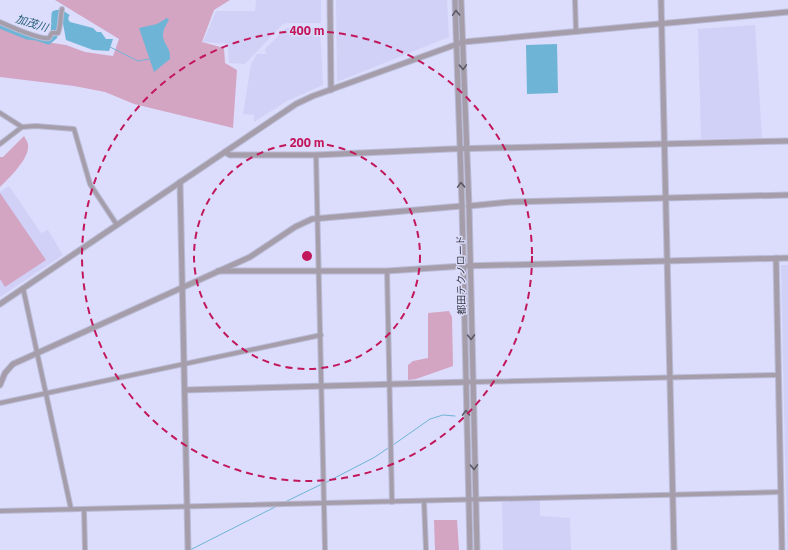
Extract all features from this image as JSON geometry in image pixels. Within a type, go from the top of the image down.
[{"type":"street","points":[[330,0],[331,90]]},
{"type":"street","name":"都田テクノロード","points":[[455,0],[463,149],[469,206],[477,550]]},
{"type":"street","name":"都田テクノロード","points":[[461,0],[463,42],[462,206],[470,550]]},
{"type":"street","points":[[575,0],[576,32]]},
{"type":"street","points":[[660,0],[674,550]]},
{"type":"street","points":[[0,22],[27,34],[39,35],[46,39],[55,33],[58,33],[62,24],[60,18],[62,9]]},
{"type":"street","points":[[0,304],[296,104],[331,90],[463,42],[788,12]]},
{"type":"street","points":[[0,113],[22,127]]},
{"type":"street","points":[[0,144],[22,127],[36,126],[74,129],[80,148],[81,160],[90,184],[117,225]]},
{"type":"street","points":[[225,152],[230,155],[316,155],[463,149],[788,141]]},
{"type":"street","points":[[316,155],[325,550]]},
{"type":"street","points":[[180,182],[188,550]]},
{"type":"street","points":[[469,206],[510,202],[788,195]]},
{"type":"street","points":[[0,385],[5,373],[13,364],[182,286],[250,257],[306,221],[318,218],[462,206]]},
{"type":"street","points":[[776,258],[782,550]]},
{"type":"street","points":[[218,271],[387,271],[463,266],[788,258]]},
{"type":"street","points":[[387,271],[392,502]]},
{"type":"street","points":[[23,288],[71,509]]},
{"type":"street","points":[[0,403],[320,335]]},
{"type":"street","points":[[185,390],[778,375]]},
{"type":"street","points":[[0,511],[187,505],[672,496],[781,492]]},
{"type":"street","points":[[424,501],[426,550]]},
{"type":"street","points":[[84,509],[85,550]]},
{"type":"shaded area","points":[[55,0],[230,0],[214,10],[202,42],[224,48],[225,63],[237,70],[233,128],[134,104],[105,92],[74,86],[0,77],[0,24],[46,42],[66,45],[85,52],[113,56],[119,39]]},
{"type":"shaded area","points":[[256,0],[321,0],[321,23],[287,23],[282,25],[245,64],[229,63],[228,44],[203,42],[216,11],[255,11]]},
{"type":"shaded area","points":[[336,0],[447,0],[449,37],[337,82]]},
{"type":"shaded area","points":[[63,12],[70,15],[67,18],[70,22],[93,28],[97,32],[101,32],[106,39],[113,39],[109,51],[93,50],[66,40],[62,18]]},
{"type":"shaded area","points":[[167,18],[169,20],[163,33],[163,38],[169,49],[170,59],[154,72],[139,28],[157,24]]},
{"type":"shaded area","points":[[755,25],[762,138],[701,139],[698,29]]},
{"type":"shaded area","points":[[320,27],[323,85],[287,101],[254,122],[254,115],[243,114],[251,64],[257,54],[266,54],[265,49],[286,28]]},
{"type":"shaded area","points":[[557,44],[558,93],[527,94],[526,45]]},
{"type":"shaded area","points":[[24,136],[28,145],[26,156],[18,168],[0,187],[0,157],[3,157]]},
{"type":"shaded area","points":[[9,186],[41,233],[48,230],[63,255],[0,297],[0,192]]},
{"type":"shaded area","points":[[0,193],[46,260],[5,287],[0,279]]},
{"type":"shaded area","points":[[781,265],[788,265],[788,550],[787,550]]},
{"type":"shaded area","points":[[449,311],[452,317],[453,366],[416,379],[408,380],[408,365],[413,361],[428,358],[428,313]]},
{"type":"shaded area","points":[[540,499],[540,516],[570,518],[571,550],[503,550],[502,501]]},
{"type":"shaded area","points":[[434,520],[457,520],[459,550],[435,550]]},
{"type":"waterway","name":"加茂川","points":[[0,25],[27,36],[48,41],[54,36],[55,14],[60,13],[65,16],[65,18]]},
{"type":"waterway","points":[[110,47],[138,61],[149,59]]},
{"type":"waterway","points":[[393,445],[430,419],[443,415],[455,416]]},
{"type":"waterway","points":[[325,483],[375,457],[388,448]]},
{"type":"waterway","points":[[285,502],[322,484]]},
{"type":"waterway","points":[[190,550],[277,506]]}]
